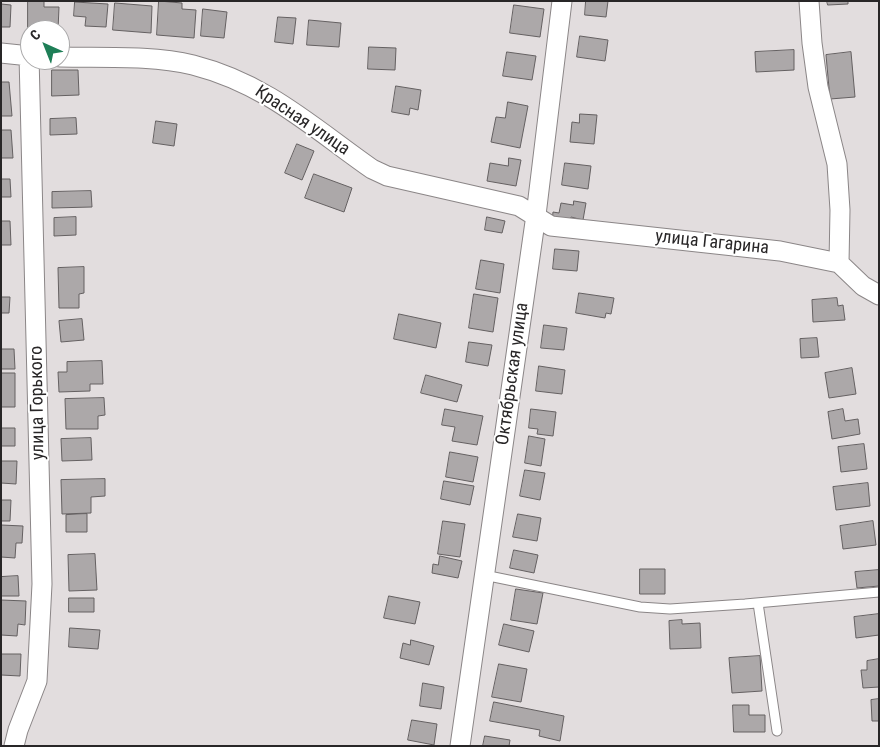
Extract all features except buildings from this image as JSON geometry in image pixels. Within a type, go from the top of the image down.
[{"type":"street","name":"Октябрьская улица","points":[[460,746],[536,215],[562,1]]},
{"type":"street","points":[[809,1],[818,87],[838,164],[840,210],[839,263],[863,286],[879,294]]},
{"type":"street","points":[[1,53],[20,55]]},
{"type":"street","name":"Красная улица","points":[[70,57],[163,60],[191,65],[226,76],[275,99],[372,169],[387,176],[519,206],[536,215]]},
{"type":"street","name":"улица Горького","points":[[14,746],[18,730],[38,681],[42,584],[30,70]]},
{"type":"street","name":"улица Гагарина","points":[[536,215],[551,226],[780,251],[839,263]]},
{"type":"lane","points":[[484,575],[640,607],[670,609],[879,592]]},
{"type":"lane","points":[[758,603],[777,731]]}]
